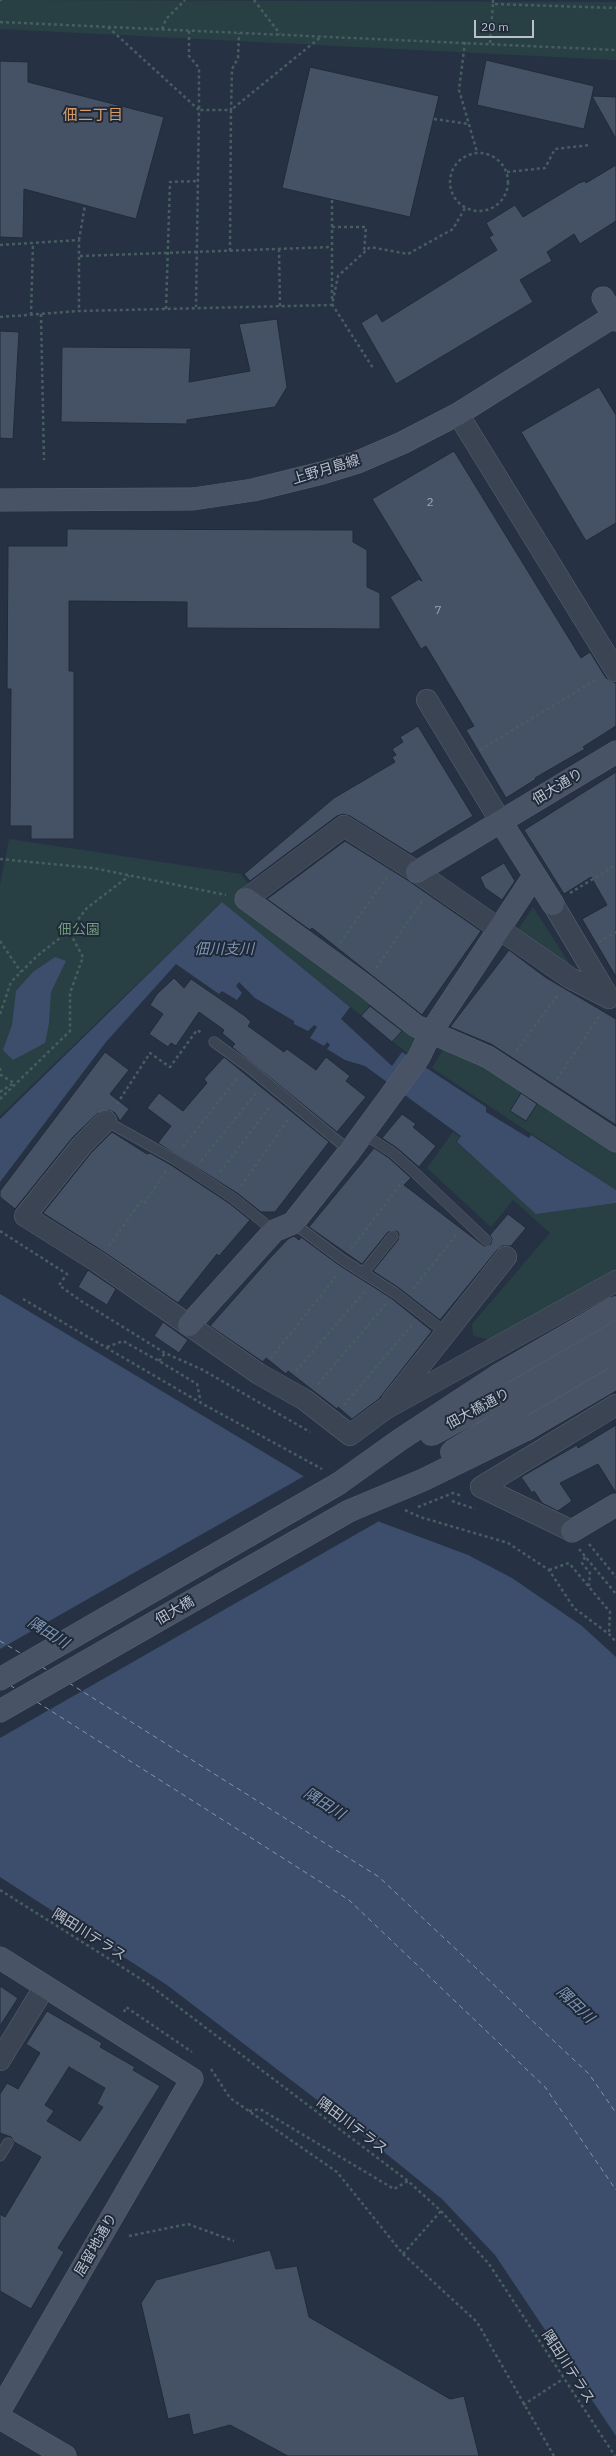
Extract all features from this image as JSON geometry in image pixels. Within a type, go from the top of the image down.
[{"type":"main road","points":[[603,298],[615,317]]},
{"type":"main road","name":"上野月島線","points":[[0,500],[193,499],[253,490],[358,462],[402,443],[458,414],[615,317]]},
{"type":"main road","name":"佃大通り","points":[[407,867],[501,822],[616,752]]},
{"type":"main road","points":[[501,822],[553,904]]},
{"type":"main road","points":[[189,1325],[283,1227],[356,1142],[419,1057],[431,1032],[534,876]]},
{"type":"main road","points":[[246,899],[364,985],[416,1026],[488,1057],[616,1141]]},
{"type":"main road","points":[[338,1484],[400,1438],[498,1376],[616,1307]]},
{"type":"main road","name":"佃大橋通り","points":[[338,1484],[507,1394],[616,1332]]},
{"type":"main road","name":"佃大橋通り","points":[[349,1511],[616,1356]]},
{"type":"main road","points":[[349,1511],[423,1480],[525,1430],[616,1377]]},
{"type":"main road","name":"佃大橋","points":[[0,1678],[338,1484]]},
{"type":"main road","points":[[575,1535],[616,1505]]},
{"type":"main road","name":"佃大橋","points":[[0,1711],[349,1511]]},
{"type":"main road","points":[[0,1958],[114,2030],[200,2073]]},
{"type":"main road","name":"居留地通り","points":[[0,2410],[200,2073]]},
{"type":"main road","points":[[0,2418],[54,2453]]},
{"type":"street","points":[[458,414],[615,669]]},
{"type":"street","points":[[427,700],[501,822]]},
{"type":"street","points":[[246,899],[344,826],[434,884],[570,978],[612,1002]]},
{"type":"street","points":[[553,904],[612,1002]]},
{"type":"street","points":[[106,1121],[82,1145],[25,1216],[98,1262],[259,1374],[284,1386],[305,1400],[350,1435],[385,1409],[616,1281]]},
{"type":"street","points":[[385,1409],[506,1258]]},
{"type":"street","points":[[474,1493],[616,1405]]},
{"type":"street","points":[[474,1493],[575,1535]]},
{"type":"street","points":[[0,2060],[46,1986]]},
{"type":"lane","points":[[214,1042],[297,1106],[356,1142],[393,1153],[468,1221],[486,1240]]},
{"type":"lane","points":[[106,1121],[193,1171],[233,1198],[364,1272],[395,1293],[446,1333]]},
{"type":"lane","points":[[364,1272],[393,1236]]},
{"type":"lane","points":[[0,2156],[8,2143]]},
{"type":"path","points":[[162,29],[166,19],[185,0]]},
{"type":"path","points":[[254,0],[280,34]]},
{"type":"path","points":[[490,43],[493,0]]},
{"type":"path","points":[[493,4],[616,8]]},
{"type":"path","points":[[0,22],[490,43],[616,50]]},
{"type":"path","points":[[108,27],[200,110],[231,110],[322,36]]},
{"type":"path","points":[[189,30],[189,56],[199,68],[200,110],[196,307]]},
{"type":"path","points":[[230,251],[232,69],[238,58],[239,33]]},
{"type":"path","points":[[465,42],[459,90],[477,152]]},
{"type":"path","points":[[434,119],[469,124]]},
{"type":"path","points":[[507,172],[545,168],[555,149],[590,145]]},
{"type":"path","points":[[477,152],[495,157],[507,172],[509,182],[502,201],[485,211],[475,212],[465,208],[452,195],[450,176],[460,160],[477,152]]},
{"type":"path","points":[[166,309],[170,182],[199,181]]},
{"type":"path","points":[[332,200],[332,304],[372,368]]},
{"type":"path","points":[[79,311],[79,240],[85,205]]},
{"type":"path","points":[[332,304],[338,276],[370,246],[408,254],[453,229],[465,208]]},
{"type":"path","points":[[332,227],[366,227],[364,252]]},
{"type":"path","points":[[0,246],[79,240]]},
{"type":"path","points":[[31,315],[33,243]]},
{"type":"path","points":[[80,256],[332,247]]},
{"type":"path","points":[[279,249],[280,306]]},
{"type":"path","points":[[0,317],[79,311],[332,304]]},
{"type":"path","points":[[41,314],[44,460]]},
{"type":"path","points":[[463,761],[615,669]]},
{"type":"path","points":[[0,859],[93,868],[246,899]]},
{"type":"path","points":[[553,904],[616,866]]},
{"type":"path","points":[[329,959],[407,867]]},
{"type":"path","points":[[0,1014],[11,982],[69,930],[87,908],[129,876]]},
{"type":"path","points":[[364,985],[434,884]]},
{"type":"path","points":[[0,1099],[14,1083],[70,1031],[70,993],[82,957],[69,930]]},
{"type":"path","points":[[0,941],[21,972]]},
{"type":"path","points":[[504,1067],[570,978]]},
{"type":"path","points":[[546,1096],[612,1002]]},
{"type":"path","points":[[106,1121],[150,1053],[170,1067],[197,1030],[214,1042]]},
{"type":"path","points":[[0,1068],[1,1075],[14,1083]]},
{"type":"path","points":[[193,1171],[265,1082]]},
{"type":"path","points":[[0,1092],[14,1083]]},
{"type":"path","points":[[211,1184],[280,1093]]},
{"type":"path","points":[[233,1198],[297,1106]]},
{"type":"path","points":[[259,1374],[345,1262],[412,1170]]},
{"type":"path","points":[[404,1300],[468,1221]]},
{"type":"path","points":[[0,1231],[67,1274],[59,1285],[164,1353],[203,1370],[316,1435]]},
{"type":"path","points":[[284,1386],[374,1280]]},
{"type":"path","points":[[305,1400],[395,1293]]},
{"type":"path","points":[[331,1420],[421,1313]]},
{"type":"path","points":[[106,1347],[123,1341],[159,1361],[197,1384],[201,1403]]},
{"type":"path","points":[[159,1361],[164,1353]]},
{"type":"path","points":[[407,1506],[410,1510],[453,1493],[474,1493]]},
{"type":"path","points":[[452,1501],[480,1510]]},
{"type":"path","points":[[575,1535],[586,1557],[616,1594]]},
{"type":"path","points":[[575,1535],[616,1577]]},
{"type":"path","points":[[586,1557],[582,1563],[590,1573],[589,1587]]},
{"type":"path","points":[[549,1570],[569,1563],[610,1612],[609,1634]]},
{"type":"path","name":"隅田川テラス","points":[[0,1890],[144,1982],[408,2181],[442,2211],[489,2264],[563,2379],[615,2456]]},
{"type":"path","points":[[114,2030],[126,2007],[182,2043],[198,2057]]},
{"type":"path","points":[[200,2073],[230,2098],[337,2172],[403,2254],[477,2322],[554,2456]]},
{"type":"path","points":[[249,2111],[260,2109],[394,2188],[408,2181]]},
{"type":"path","points":[[403,2254],[442,2211]]},
{"type":"path","points":[[129,2236],[188,2224],[234,2241]]},
{"type":"path","points":[[524,2405],[563,2379]]},
{"type":"green space","points":[[0,0],[616,2],[616,60],[0,29]]},
{"type":"green space","name":"佃公園","points":[[9,839],[241,874],[254,892],[424,1033],[411,1056],[222,902],[0,1116],[0,885]]},
{"type":"green space","points":[[533,907],[569,963],[564,968],[515,934]]},
{"type":"green space","points":[[444,1048],[502,1073],[616,1150],[616,1190],[432,1068]]},
{"type":"green space","points":[[453,1132],[460,1137],[456,1142],[536,1213],[616,1203],[616,1273],[489,1340],[473,1335],[472,1324],[550,1233],[513,1200],[491,1227],[427,1168]]},
{"type":"water","name":"佃川支川","points":[[222,902],[350,1007],[341,1019],[392,1066],[402,1052],[486,1107],[486,1112],[529,1138],[531,1135],[616,1190],[616,1203],[536,1214],[457,1142],[461,1136],[365,1066],[345,1060],[327,1049],[330,1045],[327,1042],[324,1046],[310,1038],[317,1027],[314,1025],[308,1031],[294,1024],[294,1021],[255,998],[239,982],[236,986],[242,993],[237,1000],[222,991],[219,994],[176,964],[106,1042],[0,1182],[0,1119]]},
{"type":"water","points":[[55,957],[66,961],[51,992],[49,1023],[45,1043],[13,1060],[3,1050],[12,1025],[16,991],[33,972]]},
{"type":"water","name":"隅田川","points":[[0,1294],[380,1522],[468,1555],[512,1578],[582,1626],[616,1657],[616,2436],[495,2255],[442,2199],[368,2139],[167,1985],[0,1877]]},
{"type":"pier","points":[[306,1475],[381,1520],[0,1738],[0,1649]]},
{"type":"building","points":[[486,60],[594,86],[584,129],[477,105]]},
{"type":"building","points":[[0,61],[28,62],[28,82],[164,117],[136,219],[24,189],[23,238],[0,237]]},
{"type":"building","points":[[310,67],[439,96],[410,217],[282,188]]},
{"type":"building","points":[[592,96],[616,97],[616,139]]},
{"type":"building","points":[[616,165],[616,221],[580,244],[574,234],[547,252],[552,261],[520,280],[533,302],[396,384],[361,323],[377,313],[382,322],[497,250],[489,237],[493,235],[486,223],[515,205],[523,217],[579,183],[585,181],[586,183]]},
{"type":"building","points":[[277,319],[287,387],[275,407],[187,420],[187,424],[61,422],[62,347],[191,348],[189,382],[250,371],[239,324]]},
{"type":"building","points":[[0,331],[19,332],[13,439],[0,438]]},
{"type":"building","points":[[599,387],[616,415],[616,523],[586,541],[521,432]]},
{"type":"building","points":[[454,451],[581,658],[590,652],[606,678],[616,683],[616,726],[583,747],[585,749],[535,778],[536,779],[506,798],[466,730],[474,726],[426,646],[421,649],[390,597],[419,579],[422,581],[372,499]]},
{"type":"building","points":[[67,529],[353,530],[353,542],[367,550],[367,587],[380,593],[380,629],[187,628],[187,602],[69,601],[69,671],[74,671],[74,839],[31,839],[31,826],[10,826],[11,689],[7,689],[8,546],[67,546]]},
{"type":"building","points":[[418,726],[473,816],[411,854],[350,816],[343,814],[337,816],[250,881],[244,874],[334,798],[395,762],[392,757],[396,755],[392,749],[403,742],[400,737]]},
{"type":"building","points":[[616,772],[616,977],[582,919],[607,905],[591,877],[564,894],[524,830]]},
{"type":"building","points":[[345,841],[409,881],[481,931],[422,1015],[312,928],[310,930],[267,899]]},
{"type":"building","points":[[504,863],[515,881],[502,900],[485,888],[480,877]]},
{"type":"building","points":[[509,950],[545,977],[616,1019],[616,1125],[491,1044],[450,1027]]},
{"type":"building","points":[[174,978],[184,988],[191,979],[245,1016],[251,1022],[248,1026],[284,1052],[287,1049],[316,1070],[326,1057],[350,1076],[346,1081],[366,1097],[337,1132],[232,1047],[235,1044],[222,1033],[224,1030],[199,1012],[176,1046],[171,1043],[168,1047],[149,1034],[163,1014],[150,1005],[157,994]]},
{"type":"building","points":[[370,1006],[402,1031],[392,1042],[361,1016]]},
{"type":"building","points":[[105,1052],[129,1070],[110,1094],[129,1109],[120,1121],[115,1113],[109,1110],[98,1113],[73,1137],[15,1209],[0,1197],[0,1191]]},
{"type":"building","points":[[224,1057],[329,1142],[275,1212],[261,1212],[237,1193],[158,1143],[171,1126],[147,1108],[159,1093],[183,1111],[207,1083],[204,1079]]},
{"type":"building","points":[[521,1093],[537,1104],[526,1121],[510,1111]]},
{"type":"building","points":[[402,1114],[416,1124],[413,1127],[436,1146],[419,1167],[397,1148],[382,1138]]},
{"type":"building","points":[[112,1132],[147,1154],[150,1153],[171,1165],[229,1203],[250,1220],[219,1256],[217,1254],[178,1303],[104,1252],[43,1213],[91,1153]]},
{"type":"building","points":[[374,1148],[389,1158],[411,1178],[404,1185],[484,1246],[491,1244],[492,1239],[490,1235],[508,1214],[526,1228],[511,1246],[502,1246],[497,1250],[440,1320],[399,1288],[373,1271],[398,1240],[399,1234],[397,1231],[388,1232],[362,1264],[309,1227]]},
{"type":"building","points":[[294,1236],[299,1240],[301,1237],[339,1265],[391,1298],[432,1331],[379,1399],[352,1419],[288,1371],[286,1374],[266,1358],[263,1362],[210,1326],[270,1258],[288,1239]]},
{"type":"building","points":[[88,1270],[116,1289],[107,1305],[78,1287]]},
{"type":"building","points":[[163,1322],[188,1340],[179,1353],[154,1336]]},
{"type":"building","points":[[616,1425],[616,1493],[598,1464],[560,1483],[572,1501],[558,1511],[542,1503],[534,1491],[532,1493],[521,1477],[577,1445],[578,1448]]},
{"type":"building","points":[[0,1986],[18,1998],[0,2026]]},
{"type":"building","points":[[47,2011],[102,2043],[100,2047],[135,2067],[133,2070],[160,2086],[58,2248],[64,2252],[31,2309],[0,2291],[0,2214],[5,2217],[41,2157],[14,2142],[11,2137],[0,2133],[0,2094],[7,2083],[18,2089],[40,2053],[26,2044]],"holes":[[[69,2067],[105,2088],[97,2104],[103,2107],[80,2141],[47,2121],[54,2111],[45,2105]]]},
{"type":"building","points":[[270,2250],[276,2269],[297,2266],[309,2317],[450,2399],[464,2396],[479,2456],[288,2456],[230,2425],[193,2435],[189,2414],[168,2419],[141,2303],[156,2280]]},
{"type":"ferry route","points":[[0,1641],[22,1654]]},
{"type":"ferry route","points":[[42,1667],[49,1671]]},
{"type":"ferry route","points":[[69,1683],[379,1877],[589,2074],[616,2113]]},
{"type":"ferry route","points":[[10,1685],[17,1690]]},
{"type":"ferry route","points":[[37,1702],[349,1900],[545,2087],[616,2190]]},
{"type":"district","name":"佃二丁目","points":[[93,116]]}]
